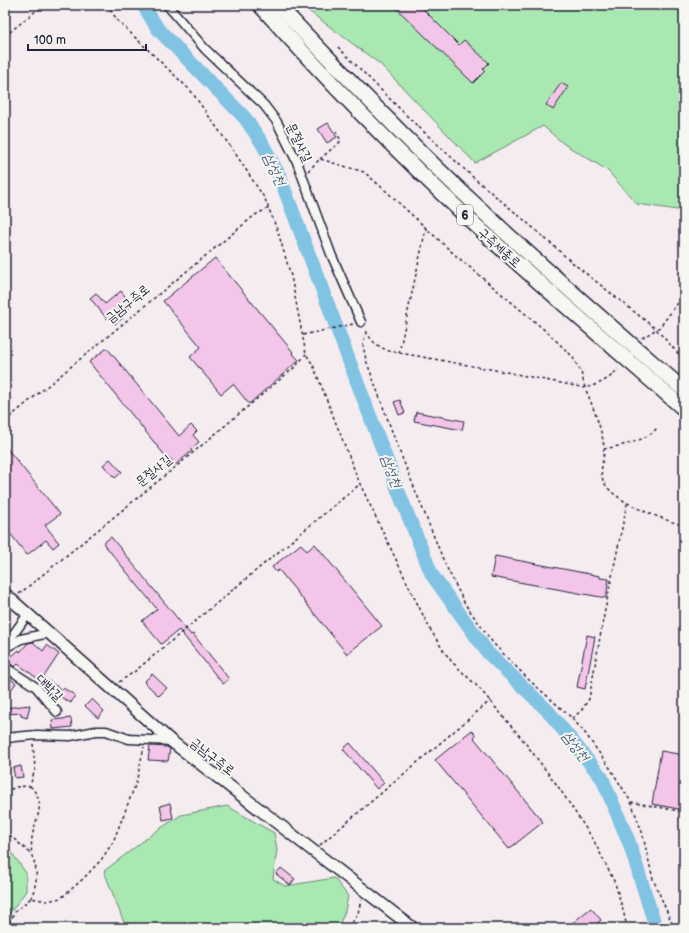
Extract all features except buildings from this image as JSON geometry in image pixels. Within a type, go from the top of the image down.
[{"type":"highway","name":"구즉세종로","points":[[260,5],[298,47],[379,131],[469,219],[684,409]]},
{"type":"highway","name":"구즉세종로","points":[[278,5],[360,92],[478,207],[582,302],[684,390]]},
{"type":"main road","name":"금남구즉로","points":[[8,597],[171,741],[413,928]]},
{"type":"street","name":"문절사길","points":[[167,5],[205,49],[264,105],[277,122],[297,162],[357,323]]},
{"type":"street","points":[[5,647],[28,614]]},
{"type":"street","points":[[5,647],[21,639],[49,633]]},
{"type":"street","name":"대박길","points":[[5,667],[36,687],[57,712]]},
{"type":"street","points":[[5,739],[31,735],[70,736],[96,730],[106,731],[129,739],[171,741]]},
{"type":"path","points":[[5,36],[43,5]]},
{"type":"path","points":[[106,5],[123,26],[191,91],[257,186],[269,208],[291,276],[306,354],[313,365],[360,484],[412,593],[443,650],[452,662],[491,700],[523,740],[593,839],[615,883],[627,927],[614,928]]},
{"type":"path","points":[[338,47],[475,179],[574,264],[656,329],[684,360]]},
{"type":"path","points":[[302,176],[342,141],[336,131]]},
{"type":"path","points":[[320,159],[364,172],[454,254],[547,332],[572,356],[581,372],[604,449],[602,477],[613,493],[627,504],[684,526]]},
{"type":"path","name":"금남구즉로","points":[[5,421],[256,215],[269,208]]},
{"type":"path","points":[[399,353],[426,228]]},
{"type":"path","points":[[642,338],[660,327],[684,296]]},
{"type":"path","points":[[303,335],[357,323],[366,332],[372,342],[379,347],[399,353],[585,388],[599,384],[611,377],[618,368]]},
{"type":"path","points":[[366,332],[363,345],[366,360],[397,445],[445,564],[465,604],[493,643],[528,679],[572,718],[585,732],[610,768],[631,802],[642,832],[653,879],[674,928]]},
{"type":"path","name":"문절사길","points":[[8,597],[41,574],[189,456],[296,366],[306,354]]},
{"type":"path","points":[[604,449],[640,440],[657,428]]},
{"type":"path","points":[[110,687],[134,672],[360,484]]},
{"type":"path","points":[[572,718],[581,711],[588,699],[627,504]]},
{"type":"path","points":[[313,851],[491,700]]},
{"type":"path","points":[[30,786],[35,768],[31,735]]},
{"type":"path","points":[[31,898],[47,901],[61,898],[83,879],[101,860],[113,842],[124,814],[136,783],[143,748],[148,740]]},
{"type":"path","points":[[5,792],[16,787],[30,786],[37,793],[39,804],[32,837],[31,854],[37,871],[36,885],[31,898],[16,912],[6,928]]},
{"type":"path","points":[[631,802],[684,812]]},
{"type":"path","points":[[5,831],[31,854]]},
{"type":"path","points":[[349,928],[358,913],[364,891]]},
{"type":"green space","points":[[302,5],[684,5],[684,211],[637,204],[607,170],[564,144],[543,126],[475,163],[380,64]]},
{"type":"green space","points":[[227,806],[274,833],[277,849],[273,879],[285,886],[334,878],[348,896],[345,911],[338,928],[126,928],[104,871],[155,832],[181,815]]},
{"type":"green space","points":[[5,843],[26,873],[26,891],[5,920]]},
{"type":"waterway","name":"삼성천","points":[[143,5],[158,29],[245,118],[262,143],[279,175],[401,498],[432,575],[488,653],[548,711],[602,778],[629,842],[656,928]]}]
